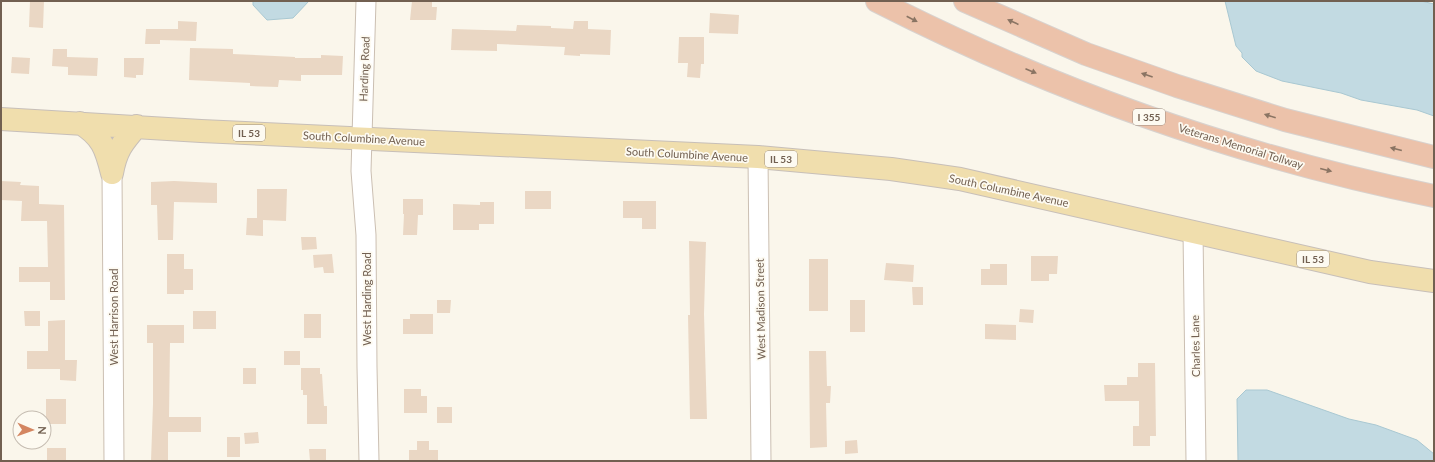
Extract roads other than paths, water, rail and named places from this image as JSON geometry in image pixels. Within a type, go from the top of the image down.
[{"type":"highway","name":"Veterans Memorial Tollway","points":[[877,1],[917,21],[1076,90],[1162,122],[1270,156],[1434,196]]},
{"type":"highway","points":[[965,1],[1086,54],[1177,86],[1284,120],[1434,157]]},
{"type":"main road","name":"South Columbine Avenue","points":[[1,118],[209,131],[758,157],[891,169],[960,179],[1370,272],[1434,282]]},
{"type":"main road","points":[[80,123],[92,130],[102,142],[112,174]]},
{"type":"main road","points":[[112,174],[115,157],[122,143],[137,126]]},
{"type":"street","name":"Harding Road","points":[[361,137],[366,1]]},
{"type":"street","name":"West Harding Road","points":[[361,137],[361,171],[366,235],[366,367],[369,461]]},
{"type":"street","name":"West Madison Street","points":[[758,157],[761,461]]},
{"type":"street","name":"West Harrison Road","points":[[112,174],[114,461]]},
{"type":"street","name":"Charles Lane","points":[[1193,231],[1196,461]]},
{"type":"water","points":[[253,1],[309,1],[293,18],[267,20],[253,5]]},
{"type":"water","points":[[1225,1],[1421,1],[1434,4],[1434,116],[1417,110],[1361,100],[1341,93],[1282,81],[1256,71],[1242,57],[1242,53],[1236,46]]},
{"type":"water","points":[[1246,390],[1267,390],[1349,419],[1376,425],[1417,440],[1434,454],[1434,461],[1238,461],[1237,399]]}]
